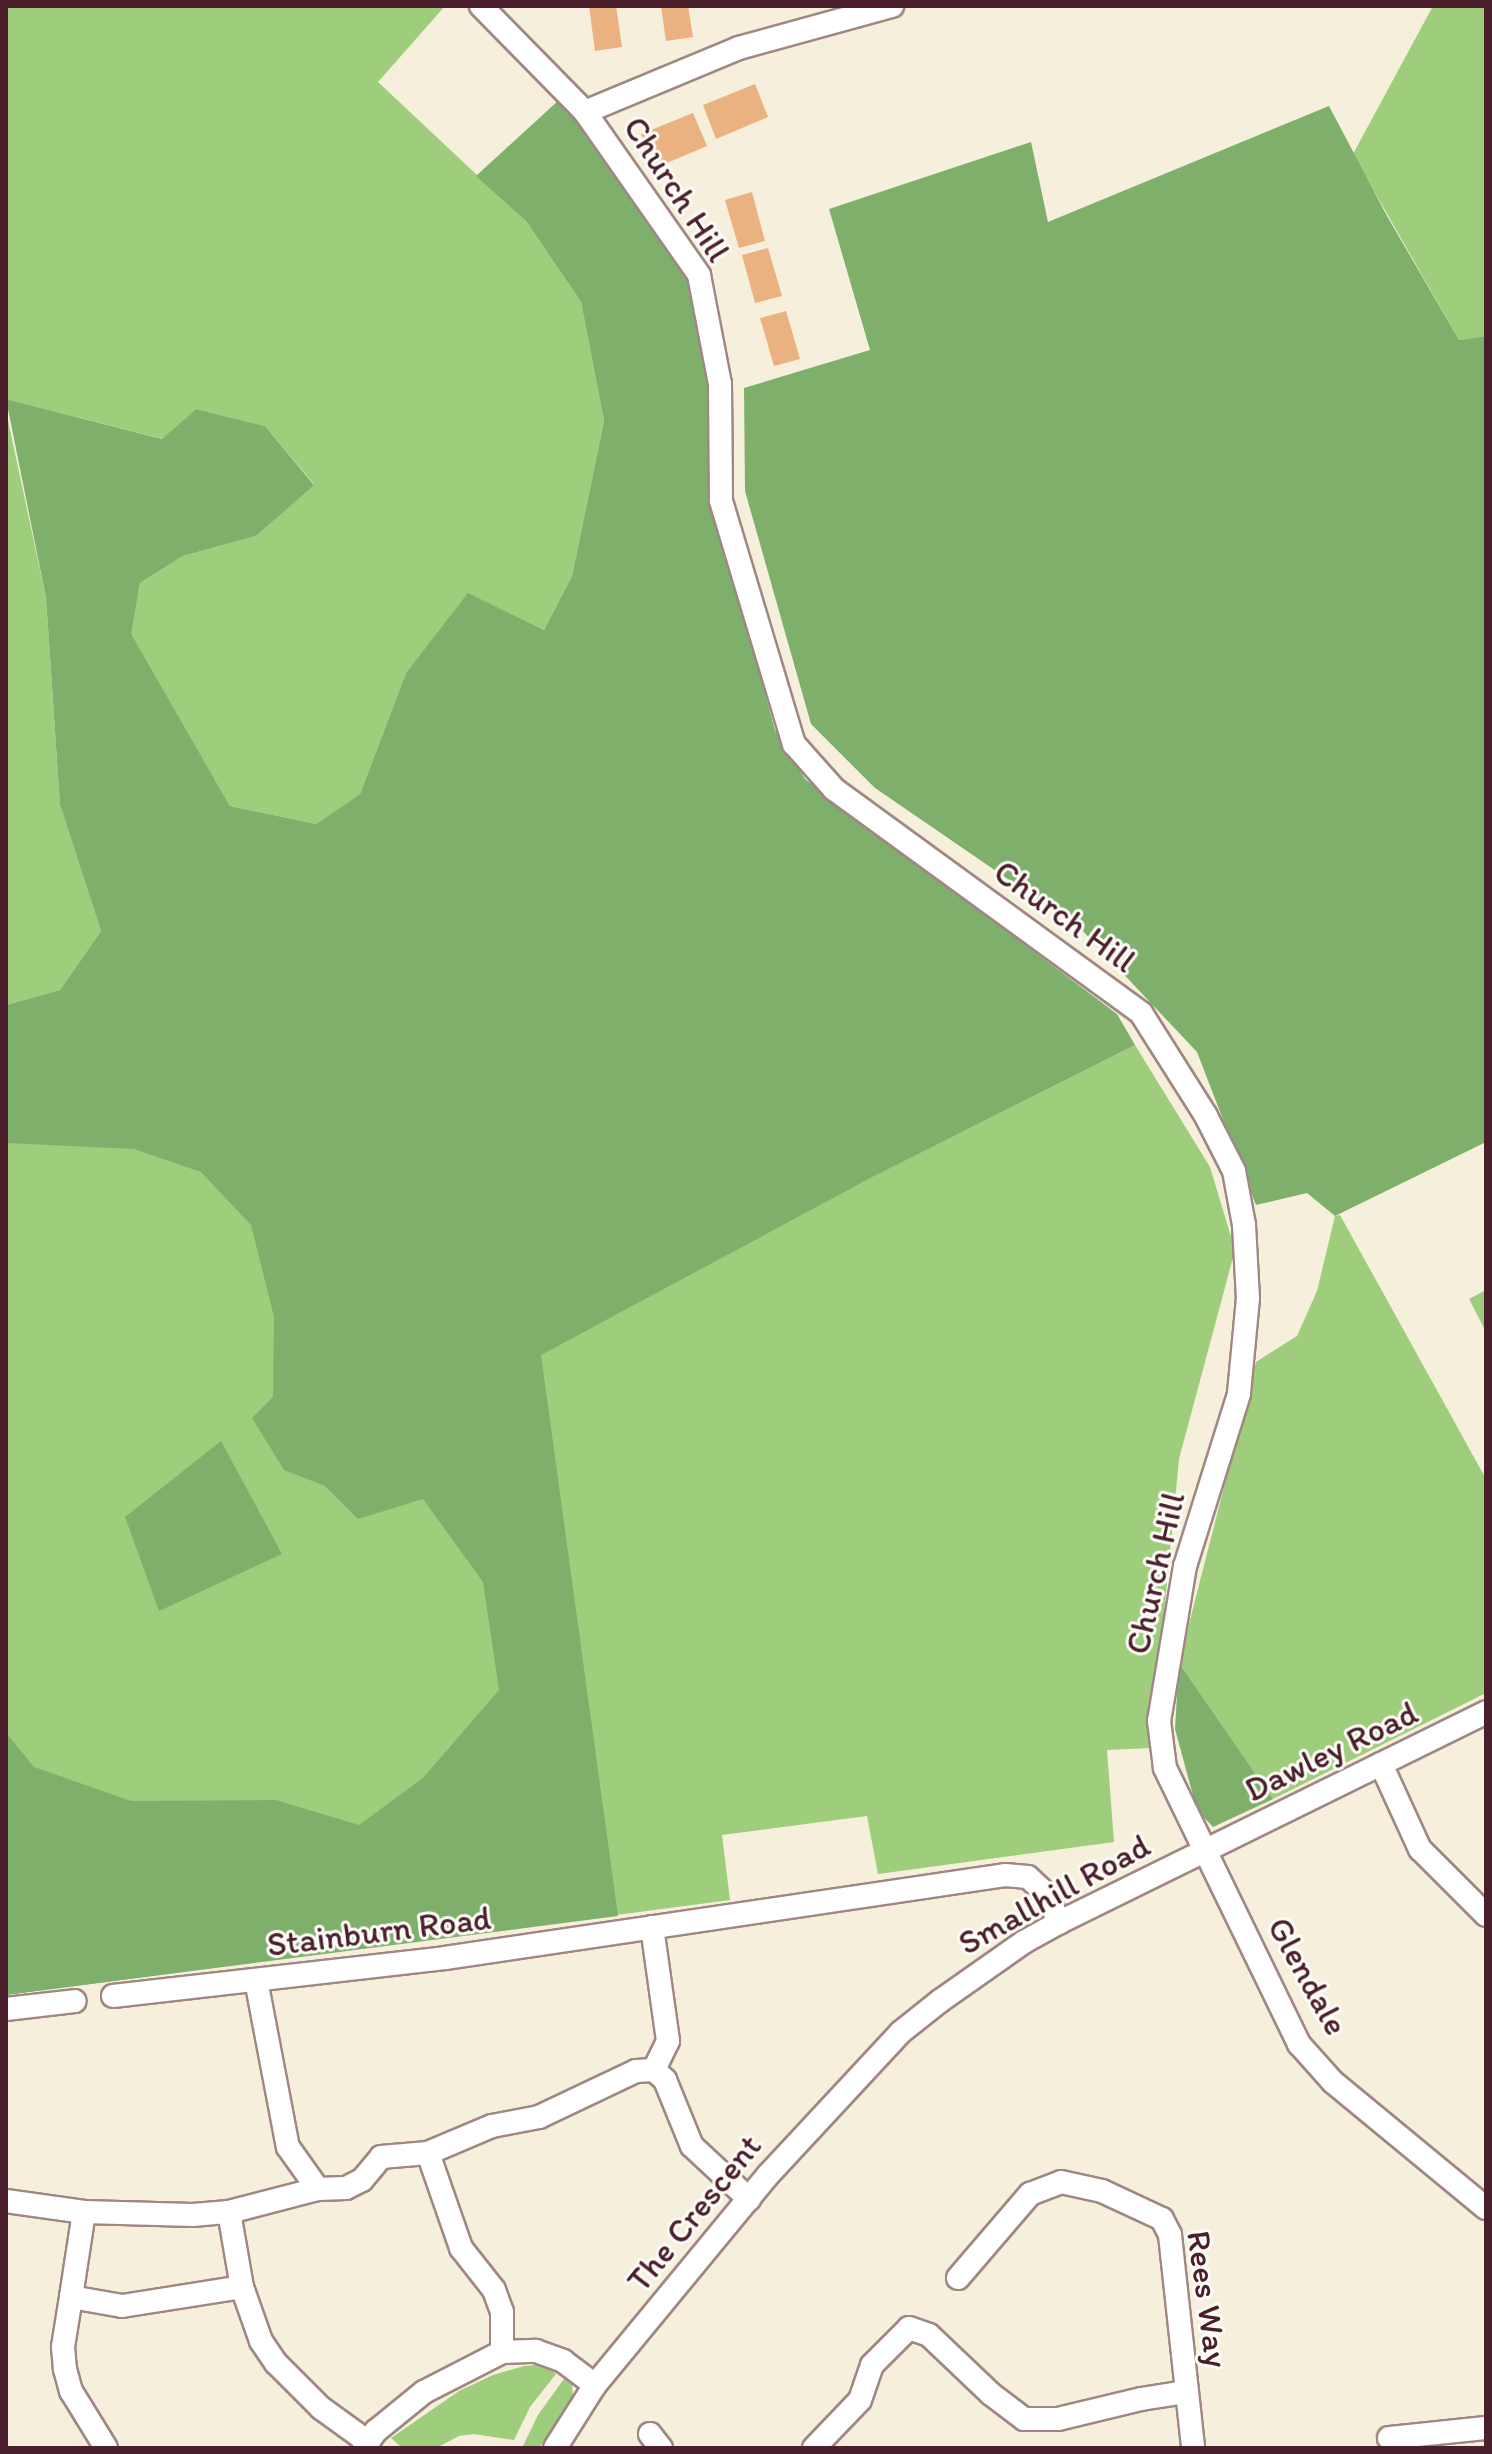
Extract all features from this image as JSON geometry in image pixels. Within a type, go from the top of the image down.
[{"type":"street","name":"Church Hill","points":[[481,6],[585,112],[699,275],[720,384],[721,501],[794,744],[834,789],[1141,1013],[1206,1116],[1234,1171],[1244,1225],[1248,1298],[1239,1394],[1185,1566],[1159,1721],[1165,1768],[1205,1850]]},
{"type":"street","points":[[585,112],[739,48],[892,6]]},
{"type":"street","name":"Dawley Road","points":[[1205,1850],[1486,1712]]},
{"type":"street","points":[[1381,1764],[1420,1849],[1486,1915]]},
{"type":"street","name":"Smallhill Road","points":[[901,2032],[978,1972],[1060,1922],[1205,1850]]},
{"type":"street","name":"Glendale","points":[[1205,1850],[1299,2044],[1333,2082],[1486,2208]]},
{"type":"street","name":"Stainburn Road","points":[[113,1996],[445,1958],[1005,1875],[1028,1877],[1045,1893],[1060,1922]]},
{"type":"street","points":[[652,1927],[668,2041],[654,2070]]},
{"type":"street","points":[[256,1980],[288,2147],[318,2189]]},
{"type":"street","points":[[6,2009],[75,2001]]},
{"type":"street","name":"The Crescent","points":[[555,2448],[595,2385],[749,2199],[809,2128],[901,2032]]},
{"type":"street","points":[[6,2201],[84,2212],[193,2215],[229,2212],[318,2189],[346,2188],[362,2180],[381,2157],[428,2153],[492,2126],[539,2117],[636,2071],[654,2070],[665,2080],[692,2146],[749,2199]]},
{"type":"street","points":[[428,2153],[461,2248],[494,2290],[502,2312],[502,2352]]},
{"type":"street","name":"Rees Way","points":[[958,2278],[1030,2194],[1047,2187],[1073,2182],[1138,2206],[1162,2219],[1170,2235],[1193,2448]]},
{"type":"street","points":[[84,2212],[63,2347],[65,2369],[71,2391],[106,2448]]},
{"type":"street","points":[[229,2212],[242,2287],[261,2341],[276,2363],[321,2408],[366,2445],[424,2392],[502,2352],[536,2351],[563,2361],[595,2385]]},
{"type":"street","points":[[71,2297],[122,2306],[242,2287]]},
{"type":"street","points":[[814,2448],[860,2400],[872,2365],[909,2328],[929,2335],[991,2394],[1024,2419],[1058,2419],[1141,2399],[1186,2392]]},
{"type":"street","points":[[1389,2438],[1486,2428]]},
{"type":"green space","points":[[6,6],[445,6],[378,82],[526,221],[581,302],[604,421],[572,576],[544,630],[469,594],[406,673],[360,794],[316,824],[230,806],[130,634],[140,583],[183,556],[256,536],[314,484],[265,426],[196,409],[163,439],[6,399]]},
{"type":"green space","points":[[1433,6],[1486,6],[1486,336],[1459,340],[1353,154]]},
{"type":"green space","points":[[560,99],[687,278],[710,391],[719,528],[775,730],[805,779],[1117,1014],[1135,1045],[861,1183],[541,1355],[618,1916],[6,1995],[6,1733],[34,1767],[131,1801],[276,1800],[359,1825],[423,1778],[499,1690],[483,1582],[423,1499],[358,1519],[325,1486],[284,1470],[252,1418],[273,1397],[274,1317],[251,1225],[201,1172],[134,1149],[6,1143],[6,1005],[60,990],[101,931],[60,805],[46,598],[6,399],[162,439],[196,409],[265,426],[314,485],[256,536],[183,556],[140,583],[131,634],[230,806],[316,824],[360,794],[406,673],[468,593],[544,630],[572,576],[604,421],[581,302],[526,221],[476,176]]},
{"type":"green space","points":[[1329,106],[1387,216],[1459,340],[1486,336],[1486,1142],[1335,1216],[1307,1193],[1256,1205],[1197,1052],[1081,929],[875,788],[811,724],[745,491],[744,388],[870,350],[829,209],[1031,142],[1048,222]]},
{"type":"green space","points":[[6,411],[46,598],[60,805],[101,931],[60,990],[6,1005]]},
{"type":"green space","points":[[1135,1045],[1210,1167],[1235,1250],[1179,1459],[1151,1748],[1107,1750],[1114,1842],[878,1874],[867,1816],[722,1835],[730,1900],[6,1995],[6,1112],[861,1183]]},
{"type":"green space","points":[[1340,1215],[1486,1479],[1486,1693],[1273,1799],[1179,1663],[1256,1362],[1297,1336],[1317,1291],[1335,1216]]},
{"type":"green space","points":[[1486,1290],[1486,1332],[1469,1299]]},
{"type":"green space","points":[[221,1441],[282,1554],[159,1611],[125,1517]]},
{"type":"green space","points":[[1179,1663],[1273,1799],[1213,1827],[1197,1810],[1175,1729]]},
{"type":"green space","points":[[545,2364],[556,2374],[530,2407],[514,2440],[474,2434],[459,2436],[436,2448],[402,2448],[391,2438],[459,2391],[493,2375]]},
{"type":"green space","points":[[566,2376],[572,2381],[573,2398],[539,2448],[522,2448],[538,2415]]},
{"type":"building","points":[[589,6],[616,6],[622,47],[595,51]]},
{"type":"building","points":[[661,6],[688,6],[693,37],[666,41]]},
{"type":"building","points":[[755,84],[768,117],[716,139],[703,105]]},
{"type":"building","points":[[693,113],[707,146],[655,168],[641,134]]},
{"type":"building","points":[[752,192],[765,241],[739,248],[725,200]]},
{"type":"building","points":[[768,248],[782,296],[755,303],[742,255]]},
{"type":"building","points":[[786,311],[800,359],[774,366],[760,318]]}]
